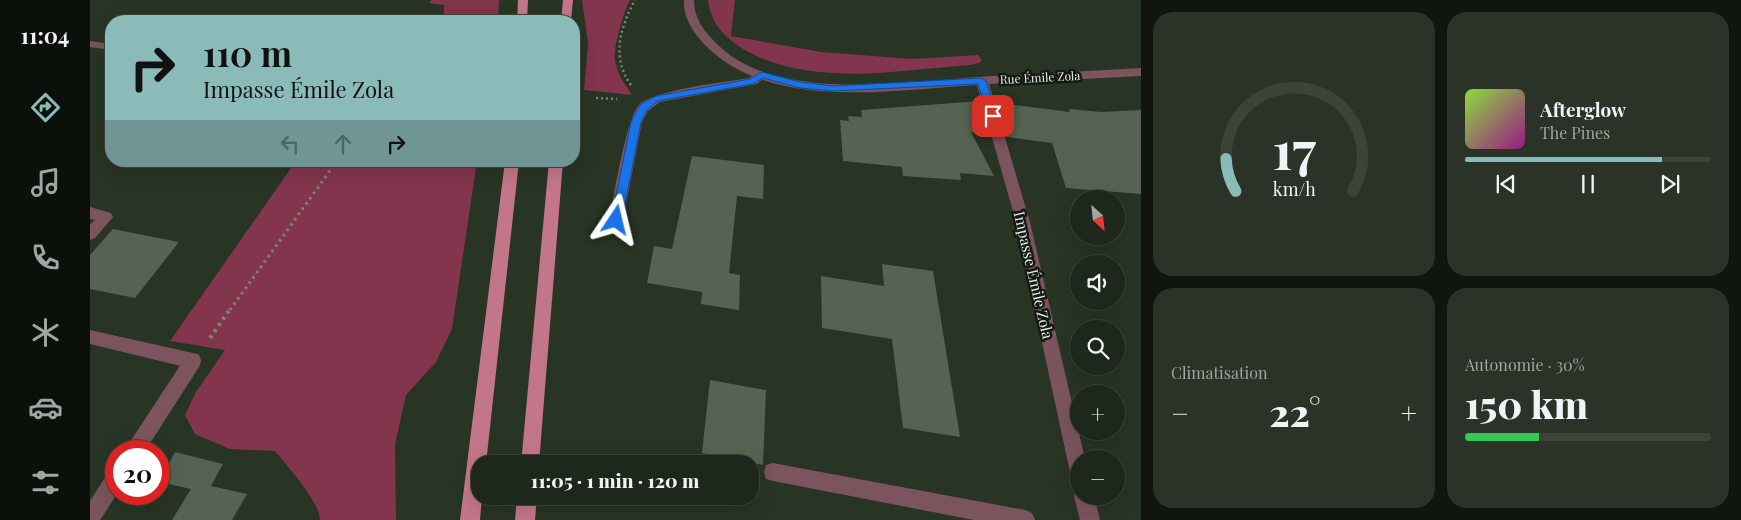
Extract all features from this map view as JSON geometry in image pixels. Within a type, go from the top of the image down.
[{"type":"main road","points":[[522,15],[523,0]]},
{"type":"main road","points":[[567,15],[568,0]]},
{"type":"main road","points":[[470,520],[496,312],[511,167]]},
{"type":"main road","points":[[531,455],[555,167]]},
{"type":"main road","points":[[525,520],[526,505]]},
{"type":"street","name":"Rue Émile Zola","points":[[689,0],[689,12],[695,24],[712,47],[732,60],[762,75],[800,85],[833,88],[1141,72]]},
{"type":"street","points":[[90,44],[105,46]]},
{"type":"street","points":[[616,220],[636,122],[643,108],[656,99],[753,81],[762,75]]},
{"type":"street","name":"Impasse Émile Zola","points":[[982,81],[1023,222],[1074,450]]},
{"type":"street","points":[[90,214],[106,217],[90,234]]},
{"type":"street","points":[[90,337],[193,361],[141,440]]},
{"type":"street","points":[[773,472],[1024,520]]},
{"type":"street","points":[[90,518],[105,495]]},
{"type":"street","points":[[1086,505],[1090,520]]},
{"type":"path","points":[[635,0],[624,28],[618,58],[624,76],[631,86],[656,99]]},
{"type":"path","points":[[193,361],[333,167]]},
{"type":"shaded area","points":[[431,0],[499,0],[498,15],[444,15],[444,5],[429,3]]},
{"type":"shaded area","points":[[582,0],[630,0],[620,30],[615,60],[619,74],[632,95],[584,90],[588,43]]},
{"type":"shaded area","points":[[708,0],[735,0],[731,36],[821,52],[912,59],[978,55],[982,60],[971,65],[856,74],[798,69],[771,62],[745,50],[731,40],[716,23]]},
{"type":"shaded area","points":[[292,167],[476,167],[452,329],[436,362],[406,395],[395,444],[396,520],[320,520],[319,512],[309,494],[275,451],[230,449],[195,434],[185,415],[196,392],[225,350],[170,341]]},
{"type":"building","points":[[980,101],[989,135],[971,132],[994,176],[960,173],[961,180],[903,176],[902,167],[843,161],[840,120],[849,121],[848,116],[862,117],[861,110]]},
{"type":"building","points":[[997,103],[1070,112],[1069,109],[1101,112],[1141,110],[1141,194],[1125,193],[1125,190],[1066,188],[1052,143],[1007,137]]},
{"type":"building","points":[[692,156],[764,165],[763,199],[737,196],[729,273],[740,275],[739,310],[701,304],[702,292],[647,283],[654,246],[672,249]]},
{"type":"building","points":[[113,229],[179,242],[135,298],[90,289],[90,255]]},
{"type":"building","points":[[882,264],[933,271],[960,437],[903,428],[892,339],[822,328],[821,276],[884,286]]},
{"type":"building","points":[[710,380],[766,390],[763,465],[759,464],[759,455],[712,455],[702,453]]},
{"type":"building","points":[[175,452],[223,464],[211,486],[247,494],[232,520],[172,520],[191,489],[170,484],[170,461]]},
{"type":"route","points":[[616,220],[636,122],[643,108],[656,99],[753,81],[762,75],[800,85],[833,88],[982,81],[993,116]]}]
